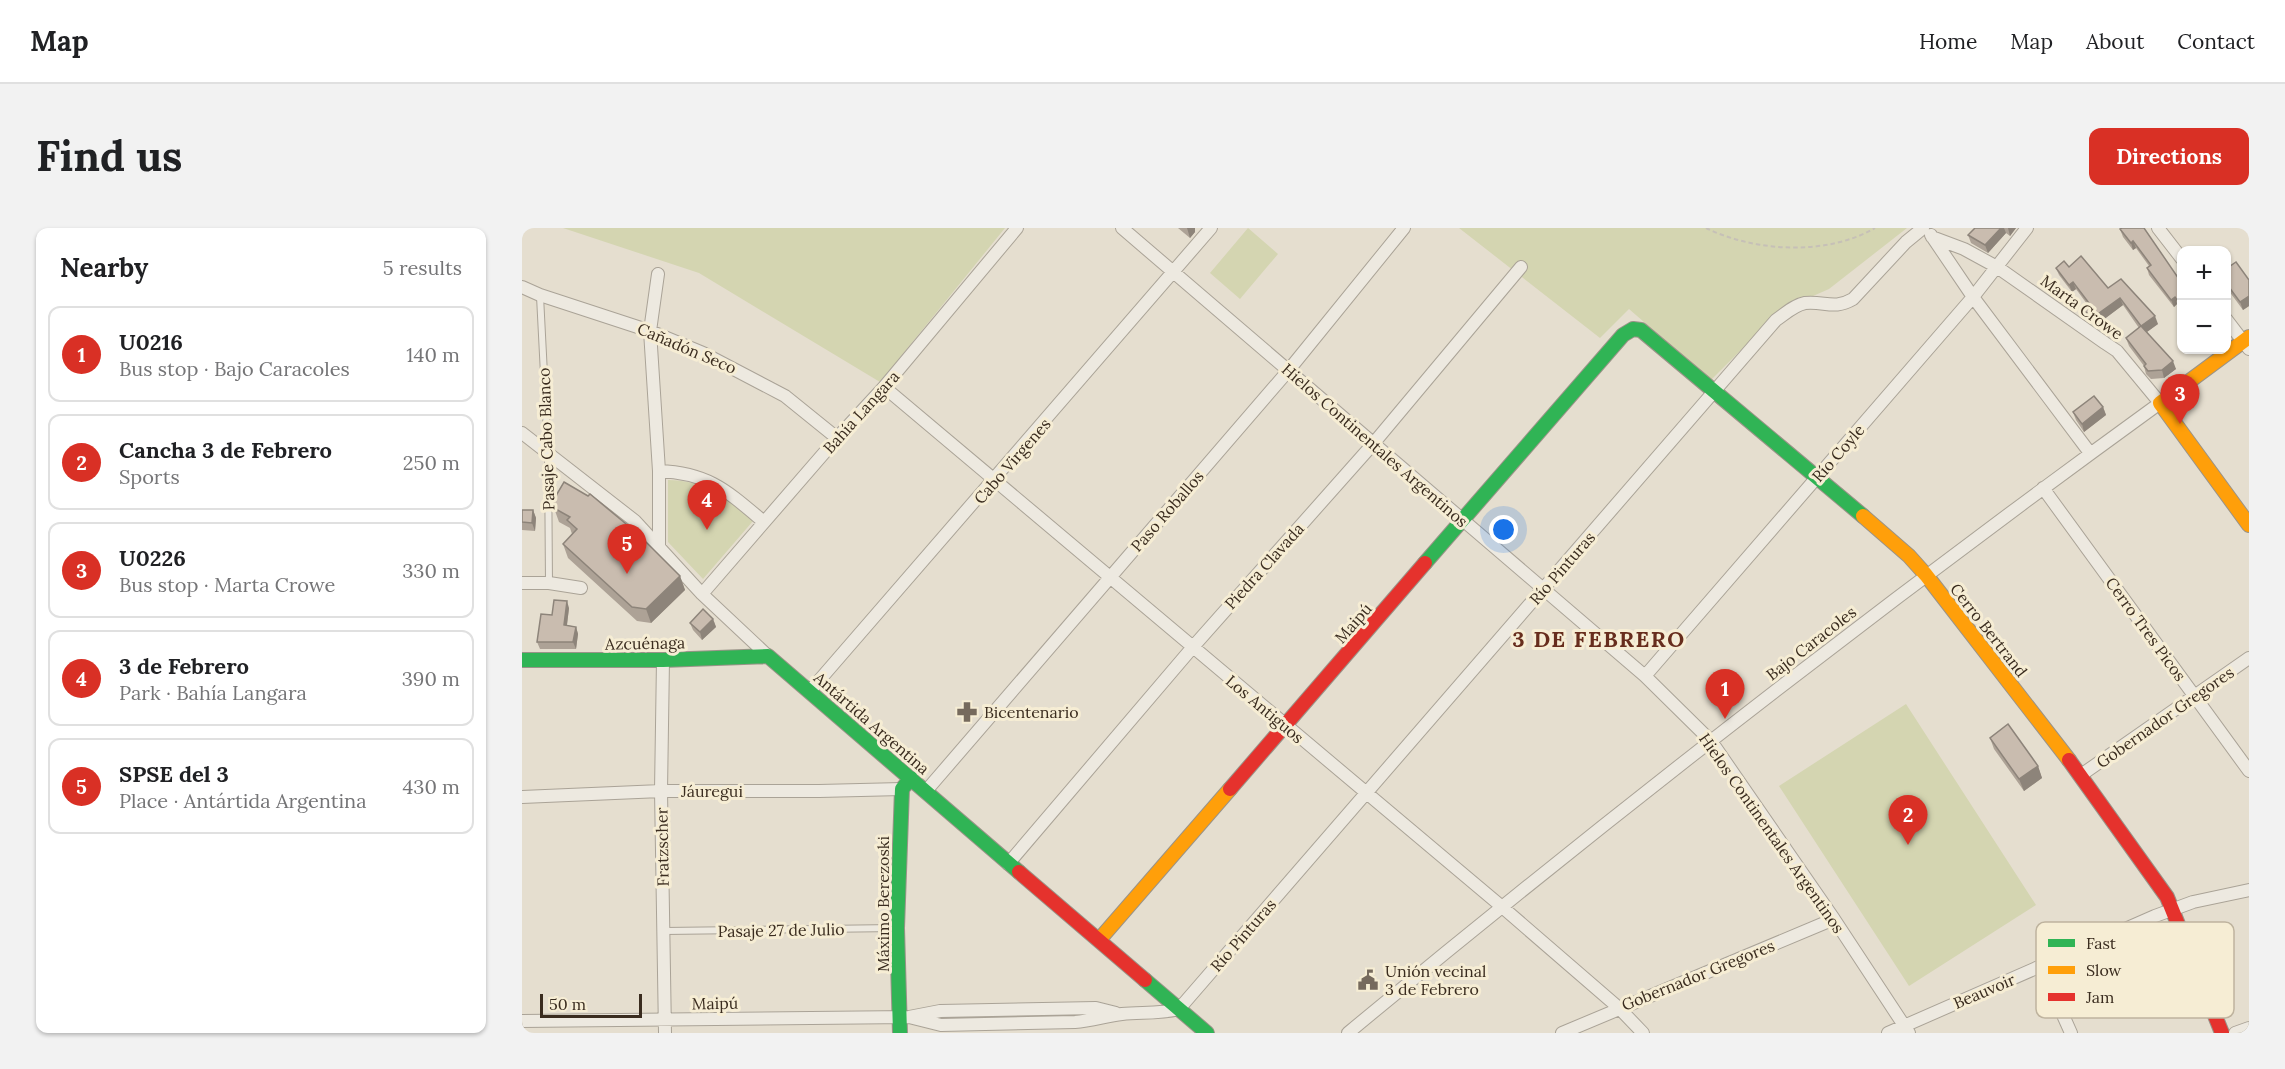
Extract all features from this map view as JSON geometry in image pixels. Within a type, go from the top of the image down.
[{"type":"street","name":"Bahía Langara","points":[[702,594],[884,387],[1017,228]]},
{"type":"street","name":"Hielos Continentales Argentinos","points":[[1122,228],[1645,676],[1711,741],[1907,1029]]},
{"type":"street","name":"Cabo Virgenes","points":[[810,691],[1211,228]]},
{"type":"street","name":"Paso Roballos","points":[[926,791],[1288,371],[1404,228]]},
{"type":"street","name":"Río Coyle","points":[[1645,676],[1972,297],[2027,228]]},
{"type":"street","points":[[2158,228],[2177,254]]},
{"type":"street","name":"Marta Crowe","points":[[1928,231],[1997,267],[2117,351],[2160,403],[2249,525]]},
{"type":"street","points":[[1928,231],[1972,297],[2090,453]]},
{"type":"street","name":"Río Pinturas","points":[[1179,1009],[1776,320],[1792,308],[1806,303],[1832,306],[1844,304],[1853,299],[1906,242],[1928,231]]},
{"type":"street","name":"Piedra Clavada","points":[[1008,864],[1192,648],[1374,444],[1521,267]]},
{"type":"street","points":[[658,274],[650,331],[659,471],[659,546]]},
{"type":"street","name":"Cañadón Seco","points":[[522,286],[540,295],[650,331],[703,353],[785,396],[837,438]]},
{"type":"street","points":[[2231,325],[2247,343]]},
{"type":"street","name":"Cerro Bertrand","points":[[1633,329],[1641,330],[1716,391],[1909,556],[2081,776],[2167,897],[2178,922]]},
{"type":"street","name":"Maipú","points":[[1099,940],[1623,335],[1633,329]]},
{"type":"street","name":"Bajo Caracoles","points":[[1348,1033],[1501,906],[1926,575],[2090,453],[2247,343]]},
{"type":"street","name":"Los Antiguos","points":[[884,387],[1501,906],[1618,1008],[1643,1033]]},
{"type":"street","name":"Antártida Argentina","points":[[522,433],[635,521],[702,594],[768,656],[810,691],[906,784],[926,791],[1008,864],[1207,1033]]},
{"type":"street","points":[[659,471],[684,472],[711,482],[735,497],[764,522]]},
{"type":"street","name":"Cerro Tres Picos","points":[[2043,488],[2249,771]]},
{"type":"street","points":[[522,583],[549,583],[581,588]]},
{"type":"street","name":"Azcuénaga","points":[[522,660],[663,660],[768,656]]},
{"type":"street","name":"Gobernador Gregores","points":[[2081,776],[2249,658]]},
{"type":"street","name":"Fratzscher","points":[[663,660],[661,791],[665,1033]]},
{"type":"street","name":"Jáuregui","points":[[522,796],[661,791],[819,791],[906,784]]},
{"type":"street","name":"Máximo Berezoski","points":[[900,1033],[905,1017],[897,928],[906,784]]},
{"type":"street","name":"Beauvoir","points":[[2143,922],[2193,902],[2249,890]]},
{"type":"street","name":"Gobernador Gregores","points":[[1562,1033],[1834,919]]},
{"type":"street","name":"Beauvoir","points":[[1888,1033],[1907,1029],[2036,968]]},
{"type":"street","name":"Maipú","points":[[522,1021],[905,1017],[940,1011],[1096,1008],[1120,1014]]},
{"type":"street","name":"Maipú","points":[[905,1017],[941,1024],[1075,1028],[1091,1021],[1120,1014],[1166,1012],[1179,1009]]},
{"type":"street","points":[[2064,1018],[2071,1033]]},
{"type":"street","name":"Cerro Bertrand","points":[[2216,1018],[2222,1033]]},
{"type":"street","points":[[2235,1033],[2249,1028]]},
{"type":"lane","name":"Pasaje Cabo Blanco","points":[[540,295],[548,453],[549,583]]},
{"type":"lane","name":"Pasaje 27 de Julio","points":[[664,931],[897,928]]},
{"type":"path","points":[[1706,228],[1724,237],[1774,247],[1835,244],[1856,238],[1875,228]]},
{"type":"green space","points":[[563,228],[1005,228],[880,382],[699,273]]},
{"type":"green space","points":[[1248,228],[1278,254],[1240,299],[1210,273]]},
{"type":"green space","points":[[1459,228],[1907,228],[1829,289],[1781,310],[1711,380],[1629,309],[1600,338]]},
{"type":"green space","points":[[668,480],[694,483],[704,487],[724,497],[753,521],[703,579],[668,542]]},
{"type":"green space","points":[[1906,704],[2036,905],[1909,986],[1779,786]]},
{"type":"building","points":[[1975,228],[2001,228],[1985,245],[1968,235]]},
{"type":"building","points":[[2144,228],[2177,276],[2177,300],[2175,297],[2171,300],[2147,268],[2151,265],[2133,241],[2131,243],[2120,229]]},
{"type":"building","points":[[2081,256],[2108,288],[2121,279],[2155,316],[2141,326],[2120,298],[2092,318],[2082,308],[2089,303],[2073,282],[2069,285],[2056,268],[2064,261],[2069,267]]},
{"type":"building","points":[[2236,262],[2249,280],[2249,296],[2240,302],[2231,290],[2231,266]]},
{"type":"building","points":[[2141,326],[2173,361],[2162,370],[2148,371],[2144,366],[2146,364],[2126,338]]},
{"type":"building","points":[[2094,396],[2103,407],[2082,424],[2073,412]]},
{"type":"building","points":[[564,482],[588,496],[590,494],[637,533],[680,576],[646,609],[632,607],[563,544],[577,529],[567,520],[570,517],[554,508],[554,499]]},
{"type":"building","points":[[522,510],[533,510],[532,523],[522,522]]},
{"type":"building","points":[[554,600],[567,601],[564,625],[576,627],[573,642],[537,642],[541,614],[552,615]]},
{"type":"building","points":[[703,609],[713,619],[700,632],[690,623]]},
{"type":"building","points":[[2008,724],[2038,766],[2019,779],[1990,738]]},
{"type":"traffic: fast","points":[[1425,563],[1623,335],[1633,329],[1641,330],[1863,516]]},
{"type":"traffic: fast","points":[[522,660],[663,660],[768,656],[1019,872]]},
{"type":"traffic: fast","points":[[900,1033],[897,928],[902,789],[911,778]]},
{"type":"traffic: fast","points":[[1145,980],[1207,1033]]},
{"type":"traffic: slow","points":[[2249,337],[2160,403],[2249,525]]},
{"type":"traffic: slow","points":[[1863,516],[1909,556],[1926,575],[2069,760]]},
{"type":"traffic: slow","points":[[1099,940],[1230,789]]},
{"type":"traffic: jam","points":[[1230,789],[1425,563]]},
{"type":"traffic: jam","points":[[2069,760],[2167,897],[2177,922]]},
{"type":"traffic: jam","points":[[1019,872],[1145,980]]},
{"type":"traffic: jam","points":[[2216,1018],[2222,1033]]},
{"type":"place","name":"U0226","points":[[2180,424]]},
{"type":"place","name":"3 de Febrero","points":[[707,530]]},
{"type":"place","name":"SPSE del 3","points":[[627,574]]},
{"type":"place","name":"Bicentenario","points":[[967,712]]},
{"type":"place","name":"U0216","points":[[1725,719]]},
{"type":"place","name":"Cancha 3 de Febrero","points":[[1908,845]]},
{"type":"place","name":"Unión vecinal 3 de Febrero","points":[[1368,980]]},
{"type":"district","name":"3 DE FEBRERO","points":[[1599,639]]}]
